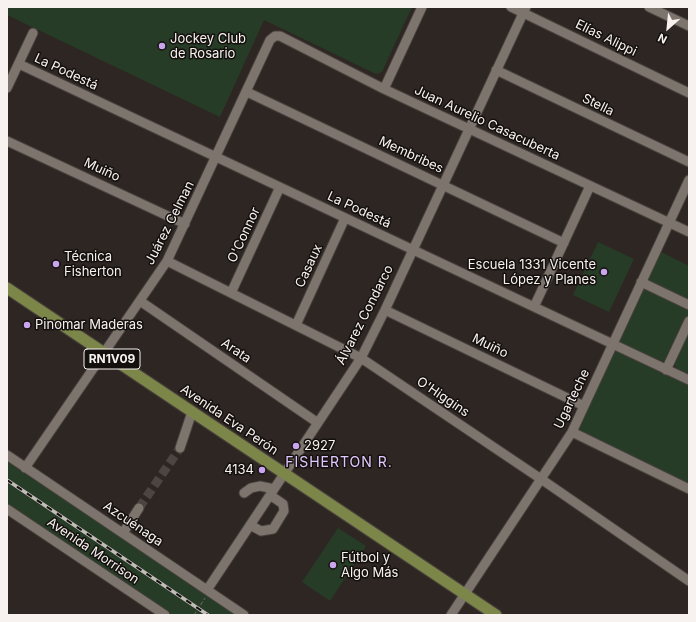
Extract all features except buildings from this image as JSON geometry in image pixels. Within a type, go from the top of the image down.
[{"type":"main road","name":"Avenida Eva Perón","points":[[7,288],[496,615]]},
{"type":"street","points":[[384,89],[422,7]]},
{"type":"street","name":"Elías Alippi","points":[[511,7],[524,10],[689,93]]},
{"type":"street","points":[[649,7],[689,26]]},
{"type":"street","name":"Álvarez Condarco","points":[[207,590],[361,358],[385,310],[524,10]]},
{"type":"street","points":[[7,88],[33,33]]},
{"type":"street","name":"Juan Aurelio Casacuberta","points":[[274,36],[280,36],[384,89],[689,232]]},
{"type":"street","name":"Juárez Celman","points":[[26,468],[167,261],[270,40],[274,36]]},
{"type":"street","name":"La Podestá","points":[[19,64],[689,380]]},
{"type":"street","name":"Stella","points":[[496,70],[689,162]]},
{"type":"street","name":"Membribes","points":[[247,92],[564,242]]},
{"type":"street","name":"Muiño","points":[[7,141],[185,224]]},
{"type":"street","name":"Ugarteche","points":[[452,615],[572,432],[689,180]]},
{"type":"street","points":[[534,307],[590,186]]},
{"type":"street","name":"O'Connor","points":[[231,293],[280,187]]},
{"type":"street","name":"Casaux","points":[[296,325],[345,218]]},
{"type":"street","name":"O'Higgins","points":[[167,261],[361,358],[689,581]]},
{"type":"street","points":[[642,282],[689,305]]},
{"type":"street","name":"Arata","points":[[140,301],[318,422]]},
{"type":"street","name":"Muiño","points":[[385,310],[584,406]]},
{"type":"street","points":[[666,370],[689,320]]},
{"type":"street","points":[[180,448],[192,412]]},
{"type":"street","points":[[572,432],[689,489]]},
{"type":"street","name":"Azcuénaga","points":[[7,455],[244,615]]},
{"type":"street","points":[[244,493],[251,488],[260,486],[272,492],[283,504],[284,511],[273,529],[261,531],[250,525]]},
{"type":"street","points":[[123,533],[139,508]]},
{"type":"street","name":"Avenida Morrison","points":[[7,509],[165,615]]},
{"type":"path","points":[[194,615],[205,598],[207,590]]},
{"type":"green space","name":"Jockey Club de Rosario","points":[[7,7],[412,7],[382,72],[376,74],[264,20],[220,117],[7,15]]},
{"type":"green space","points":[[598,242],[634,259],[609,312],[573,295]]},
{"type":"green space","points":[[659,251],[689,266],[689,301],[648,281]]},
{"type":"green space","points":[[644,288],[686,306],[689,310],[689,316],[669,358],[665,362],[622,345],[618,339],[641,290]]},
{"type":"green space","points":[[689,328],[689,374],[678,369],[675,366],[674,360]]},
{"type":"green space","points":[[615,348],[689,383],[689,485],[578,430],[577,427]]},
{"type":"green space","points":[[7,455],[244,615],[165,615],[7,509]]},
{"type":"green space","name":"Fútbol y Algo Más","points":[[338,528],[366,546],[330,601],[302,582]]},
{"type":"tunnel","points":[[139,508],[180,448]]},
{"type":"railway","points":[[7,480],[208,615]]},
{"type":"place","name":"Jockey Club de Rosario","points":[[162,46]]},
{"type":"place","name":"Técnica Fisherton","points":[[56,264]]},
{"type":"place","name":"Escuela 1331 Vicente López y Planes","points":[[604,272]]},
{"type":"place","name":"Pinomar Maderas","points":[[27,325]]},
{"type":"place","name":"2927","points":[[296,446]]},
{"type":"place","name":"4134","points":[[262,470]]},
{"type":"place","name":"Fútbol y Algo Más","points":[[333,565]]},
{"type":"district","name":"FISHERTON R.","points":[[339,463]]}]
